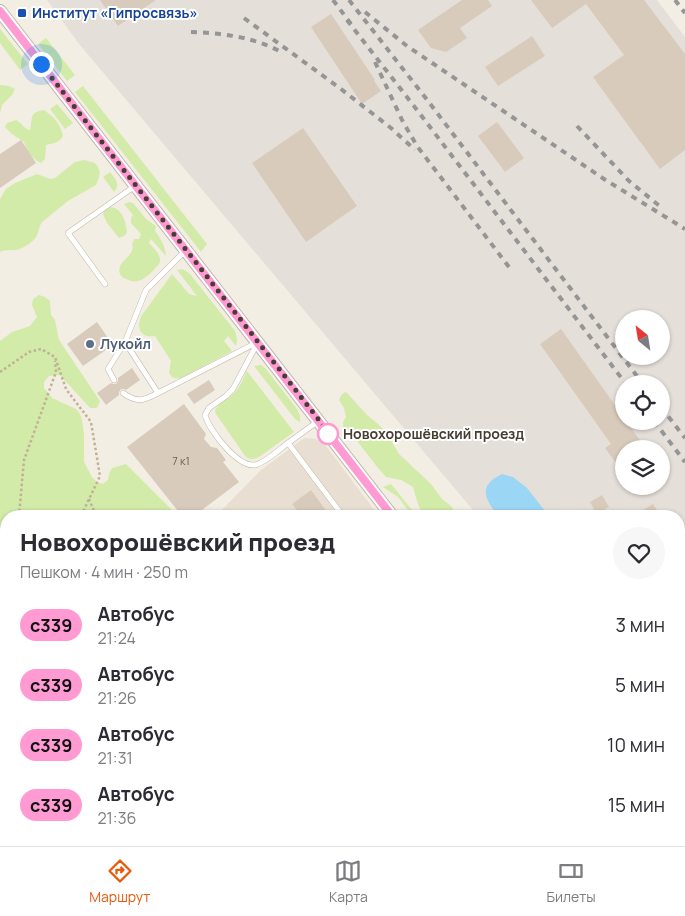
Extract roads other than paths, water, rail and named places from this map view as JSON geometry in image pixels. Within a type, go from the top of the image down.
[{"type":"street","points":[[0,11],[387,510]]},
{"type":"lane","points":[[105,284],[68,234],[135,186]]},
{"type":"lane","points":[[114,380],[108,369],[125,342],[146,290],[186,251]]},
{"type":"lane","points":[[125,342],[158,393]]},
{"type":"lane","points":[[122,393],[137,400],[144,400],[258,342]]},
{"type":"lane","points":[[258,342],[233,389],[209,408],[205,415],[207,421],[229,452],[236,458],[255,465],[262,462],[319,420]]},
{"type":"lane","points":[[288,443],[338,510]]},
{"type":"water","points":[[502,474],[513,477],[527,488],[544,510],[494,510],[487,498],[486,488],[494,479]]},
{"type":"railway","points":[[333,0],[351,24]]},
{"type":"railway","points":[[349,0],[636,375]]},
{"type":"railway","points":[[675,0],[685,13]]},
{"type":"railway","points":[[365,12],[407,46],[604,179],[685,229]]},
{"type":"railway","points":[[244,18],[341,89],[391,128],[415,150]]},
{"type":"railway","points":[[347,20],[619,375]]},
{"type":"railway","points":[[191,32],[214,33],[249,39],[281,52]]},
{"type":"railway","points":[[375,62],[402,120],[417,146],[509,267]]},
{"type":"railway","points":[[577,126],[629,181],[662,208]]},
{"type":"railway","points":[[670,419],[685,438]]},
{"type":"railway","points":[[661,430],[685,462]]},
{"type":"place","name":"Институт «Гипросвязь»","points":[[22,13]]},
{"type":"place","name":"Лукойл","points":[[90,344]]},
{"type":"place","name":"Новохорошёвский проезд","points":[[328,434]]}]
